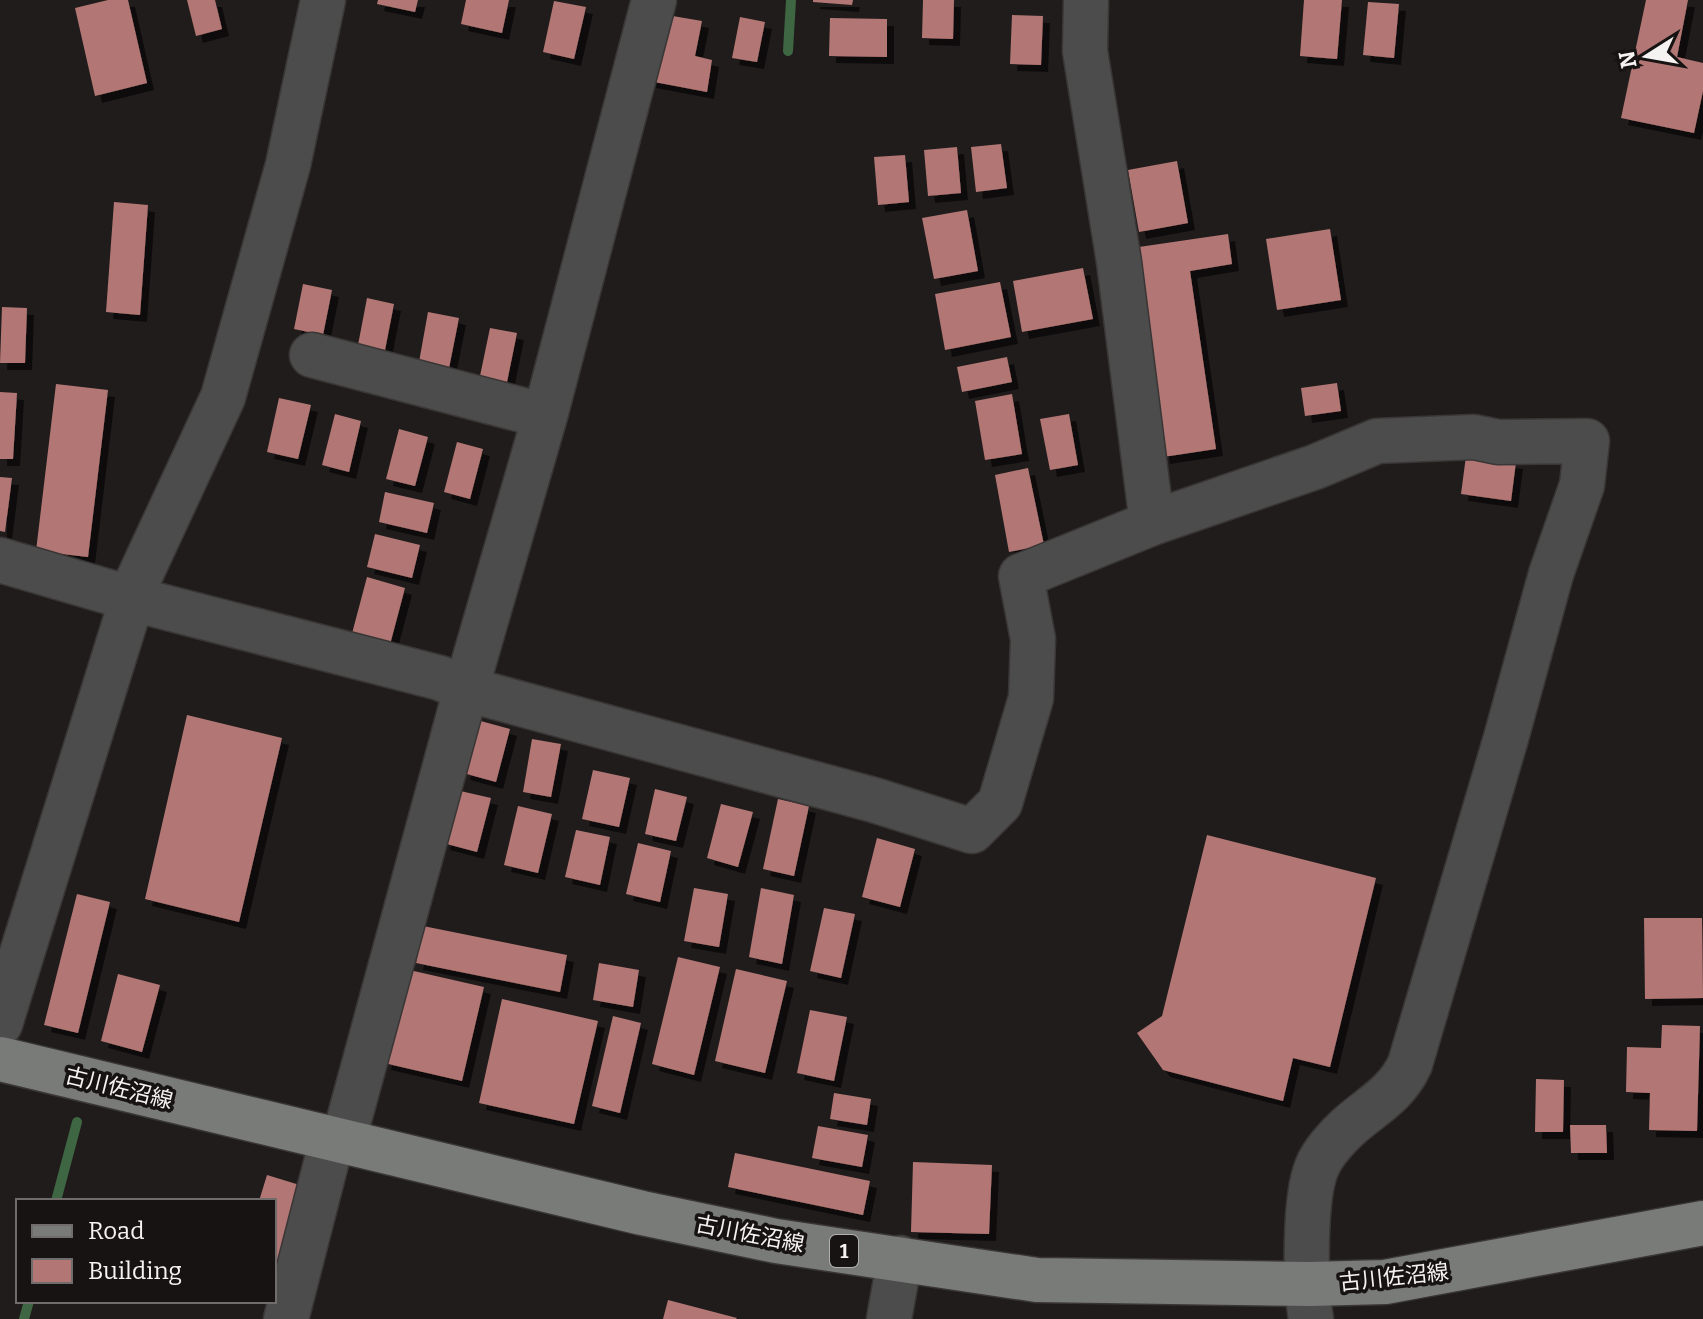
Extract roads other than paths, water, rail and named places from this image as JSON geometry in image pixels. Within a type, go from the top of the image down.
[{"type":"main road","name":"古川佐沼線","points":[[0,1059],[337,1141],[761,1238],[1037,1280],[1310,1302],[1385,1282],[1703,1223]]},
{"type":"street","points":[[0,1024],[138,580],[223,397],[288,165],[323,0]]},
{"type":"street","points":[[286,1319],[545,416],[654,0]]},
{"type":"street","points":[[1086,0],[1085,51],[1119,262],[1152,523]]},
{"type":"street","points":[[312,355],[545,416]]},
{"type":"street","points":[[0,560],[133,599],[440,678],[466,689],[874,800],[972,831],[1000,803],[1031,698],[1033,639],[1021,576],[1152,523],[1315,467],[1377,441],[1474,437],[1498,442],[1587,441],[1582,485],[1551,574],[1410,1064],[1401,1084],[1345,1130],[1317,1166],[1309,1205],[1310,1302]]},
{"type":"street","points":[[889,1319],[900,1258]]},
{"type":"waterway","points":[[788,51],[791,0]]},
{"type":"waterway","points":[[57,1199],[77,1122]]},
{"type":"waterway","points":[[24,1319],[28,1303]]}]
